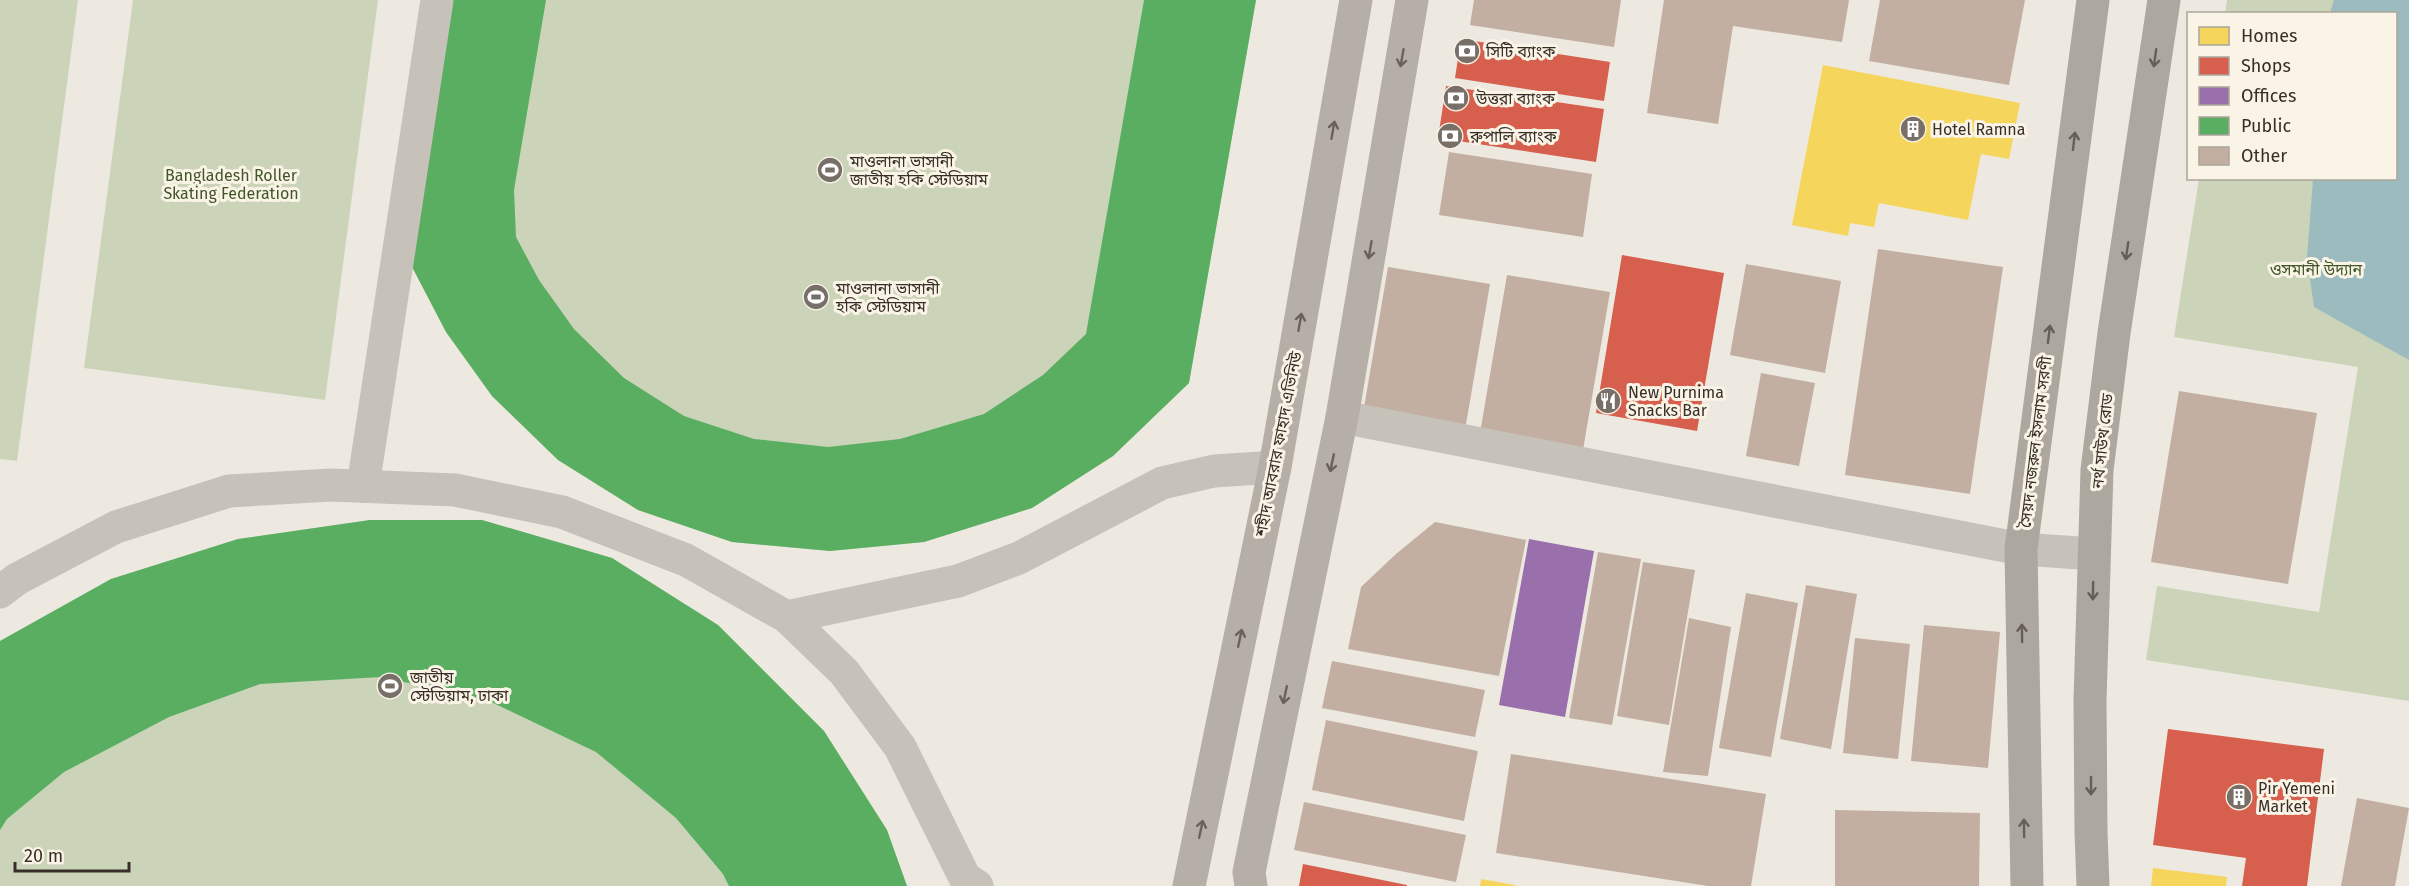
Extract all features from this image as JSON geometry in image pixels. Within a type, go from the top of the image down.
[{"type":"highway","name":"সৈয়দ নজরুল ইসলাম সরণী","points":[[2027,886],[2024,833],[2021,549],[2093,0]]},
{"type":"highway","name":"নর্থ সাউথ রোড","points":[[2094,886],[2091,832],[2091,700],[2094,554],[2100,447],[2114,333],[2164,0]]},
{"type":"main road","name":"শহীদ আবরার ফাহাদ এভিনিউ","points":[[1190,886],[1275,467],[1356,0]]},
{"type":"main road","points":[[1251,886],[1249,872],[1342,417],[1412,0]]},
{"type":"street","points":[[363,486],[436,0]]},
{"type":"street","points":[[1342,417],[2021,549],[2094,554]]},
{"type":"street","points":[[787,617],[958,581],[1019,558],[1162,483],[1214,471],[1275,467]]},
{"type":"street","points":[[0,592],[17,579],[116,527],[229,491],[331,485],[455,490],[562,512],[686,560],[787,617],[844,672],[900,747],[970,883]]},
{"type":"green space","points":[[0,0],[78,0],[17,461],[0,459]]},
{"type":"green space","name":"Bangladesh Roller Skating Federation","points":[[133,0],[378,0],[325,400],[84,368]]},
{"type":"green space","name":"মাওলানা ভাসানী হকি স্টেডিয়াম","points":[[436,0],[1256,0],[1189,383],[1113,456],[1032,508],[924,542],[830,551],[732,542],[638,510],[558,460],[492,396],[446,332],[409,261]]},
{"type":"green space","name":"ওসমানী উদ্যান","points":[[2227,0],[2409,0],[2409,701],[2146,660],[2157,586],[2319,612],[2358,367],[2174,337],[2199,180],[2397,180],[2397,12],[2225,12]]},
{"type":"green space","name":"জাতীয় স্টেডিয়াম, ঢাকা","points":[[370,520],[482,520],[612,558],[718,625],[824,731],[887,830],[907,886],[0,886],[0,641],[111,579],[238,539]]},
{"type":"water","points":[[2334,0],[2409,0],[2409,360],[2314,307],[2307,258],[2313,180],[2397,180],[2397,12],[2330,12]]},
{"type":"building: Homes","name":"Hotel Ramna","points":[[1823,65],[2020,103],[2009,159],[1981,154],[1968,220],[1879,203],[1874,227],[1850,223],[1848,236],[1792,225]]},
{"type":"building: Homes","points":[[2153,868],[2227,877],[2226,886],[2151,886]]},
{"type":"building: Homes","points":[[1481,879],[1515,885],[1515,886],[1480,886]]},
{"type":"building: Shops","points":[[1461,39],[1610,62],[1604,101],[1455,78]]},
{"type":"building: Shops","points":[[1446,86],[1604,109],[1596,162],[1438,138]]},
{"type":"building: Shops","points":[[1622,255],[1724,273],[1697,431],[1596,413]]},
{"type":"building: Shops","name":"Pir Yemeni Market","points":[[2168,729],[2324,749],[2307,886],[2242,886],[2246,858],[2153,845]]},
{"type":"building: Shops","points":[[1303,864],[1407,885],[1407,886],[1299,886]]},
{"type":"building: Offices","points":[[1529,539],[1594,551],[1565,717],[1499,705]]},
{"type":"building: Public","points":[[436,0],[546,0],[514,190],[516,237],[539,280],[574,329],[624,378],[684,416],[754,439],[828,447],[900,439],[984,414],[1043,375],[1086,334],[1144,0],[1256,0],[1189,383],[1113,456],[1032,508],[924,542],[830,551],[732,542],[638,510],[558,460],[492,396],[446,332],[409,261]]},
{"type":"building: Public","points":[[370,520],[482,520],[612,558],[718,625],[824,731],[887,830],[907,886],[729,886],[723,874],[676,818],[596,752],[487,700],[381,677],[260,684],[169,717],[64,772],[7,819],[0,830],[0,641],[111,579],[238,539]]},
{"type":"building: Other","points":[[1474,0],[1621,0],[1614,47],[1470,25]]},
{"type":"building: Other","points":[[1664,0],[1849,0],[1842,42],[1733,26],[1718,124],[1647,113]]},
{"type":"building: Other","points":[[1880,0],[2025,0],[2009,85],[1869,61]]},
{"type":"building: Other","points":[[1449,152],[1592,174],[1583,237],[1439,215]]},
{"type":"building: Other","points":[[1878,249],[2003,267],[1970,494],[1845,475]]},
{"type":"building: Other","points":[[1746,264],[1841,281],[1825,373],[1730,355]]},
{"type":"building: Other","points":[[1388,267],[1490,284],[1463,442],[1361,425]]},
{"type":"building: Other","points":[[1507,275],[1610,292],[1583,450],[1480,433]]},
{"type":"building: Other","points":[[1761,373],[1815,383],[1799,466],[1746,456]]},
{"type":"building: Other","points":[[2179,391],[2317,413],[2288,584],[2151,562]]},
{"type":"building: Other","points":[[1435,522],[1526,540],[1499,676],[1348,649],[1361,587]]},
{"type":"building: Other","points":[[1598,552],[1641,559],[1612,725],[1569,718]]},
{"type":"building: Other","points":[[1643,562],[1695,570],[1669,725],[1617,716]]},
{"type":"building: Other","points":[[1806,585],[1857,594],[1831,749],[1780,739]]},
{"type":"building: Other","points":[[1746,593],[1798,603],[1771,757],[1719,748]]},
{"type":"building: Other","points":[[1689,618],[1731,627],[1708,776],[1663,772]]},
{"type":"building: Other","points":[[1924,625],[2000,632],[1988,768],[1911,761]]},
{"type":"building: Other","points":[[1855,638],[1910,644],[1898,759],[1843,753]]},
{"type":"building: Other","points":[[1332,661],[1485,690],[1475,737],[1322,708]]},
{"type":"building: Other","points":[[1326,720],[1478,751],[1464,821],[1312,790]]},
{"type":"building: Other","points":[[1511,754],[1766,794],[1751,886],[1708,886],[1496,853]]},
{"type":"building: Other","points":[[2357,798],[2409,808],[2395,886],[2341,886]]},
{"type":"building: Other","points":[[1304,802],[1466,835],[1456,882],[1294,850]]},
{"type":"building: Other","points":[[1835,810],[1980,813],[1979,886],[1835,886]]},
{"type":"place","name":"সিটি ব্যাংক","points":[[1467,51]]},
{"type":"place","name":"উত্তরা ব্যাংক","points":[[1456,98]]},
{"type":"place","name":"Hotel Ramna","points":[[1913,129]]},
{"type":"place","name":"রুপালি ব্যাংক","points":[[1450,136]]},
{"type":"place","name":"মাওলানা ভাসানী জাতীয় হকি স্টেডিয়াম","points":[[830,170]]},
{"type":"place","name":"মাওলানা ভাসানী হকি স্টেডিয়াম","points":[[816,297]]},
{"type":"place","name":"New Purnima Snacks Bar","points":[[1608,401]]},
{"type":"place","name":"জাতীয় স্টেডিয়াম, ঢাকা","points":[[390,686]]},
{"type":"place","name":"Pir Yemeni Market","points":[[2239,797]]}]
